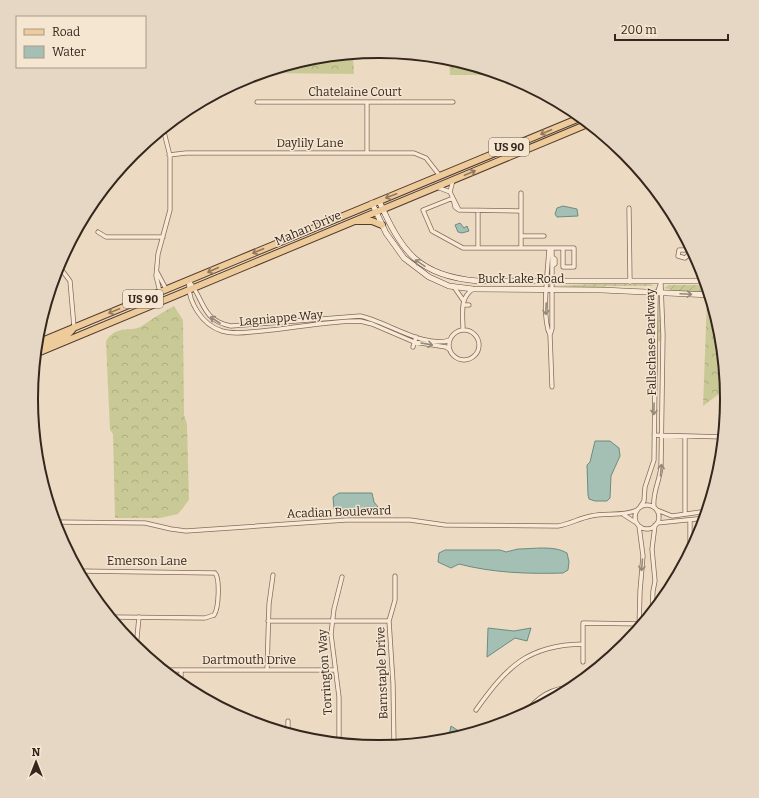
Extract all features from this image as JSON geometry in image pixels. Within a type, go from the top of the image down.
[{"type":"main road","name":"Mahan Drive","points":[[44,340],[189,281],[372,203],[575,120]]},
{"type":"main road","name":"Mahan Drive","points":[[41,351],[584,126]]},
{"type":"main road","points":[[487,165],[494,158],[494,153]]},
{"type":"main road","name":"Buck Lake Road","points":[[379,201],[395,234],[410,255],[417,261],[442,275],[456,279],[478,282],[700,282]]},
{"type":"main road","name":"Buck Lake Road","points":[[372,203],[375,212],[394,246],[416,269],[429,278],[454,287],[473,289],[602,290],[705,296]]},
{"type":"main road","points":[[352,221],[372,221],[382,225]]},
{"type":"main road","points":[[267,257],[271,249],[270,246]]},
{"type":"main road","points":[[602,290],[608,287],[654,289],[661,282]]},
{"type":"main road","points":[[42,346],[70,334],[74,327]]},
{"type":"street","name":"Chatelaine Court","points":[[257,102],[453,102]]},
{"type":"street","points":[[367,102],[367,153]]},
{"type":"street","points":[[163,291],[156,279],[158,254],[170,210],[169,155],[164,134]]},
{"type":"street","name":"Daylily Lane","points":[[169,155],[186,153],[367,153],[421,155],[431,163],[440,176]]},
{"type":"street","points":[[450,192],[454,180]]},
{"type":"street","points":[[435,187],[450,192],[455,207],[459,210],[521,212]]},
{"type":"street","points":[[521,193],[521,248]]},
{"type":"street","points":[[453,198],[423,210],[432,231],[463,248],[478,248],[521,248],[550,248],[563,248],[574,248],[574,267],[563,267],[563,248]]},
{"type":"street","points":[[629,208],[630,282]]},
{"type":"street","points":[[478,211],[478,248]]},
{"type":"street","points":[[98,232],[106,237],[163,237]]},
{"type":"street","points":[[521,236],[544,236]]},
{"type":"street","points":[[550,248],[552,257],[547,282],[550,290],[552,329],[550,335]]},
{"type":"street","points":[[550,248],[550,266],[553,282],[550,290],[546,317],[550,335],[552,387]]},
{"type":"street","points":[[63,271],[70,281],[74,327]]},
{"type":"street","points":[[157,272],[163,291]]},
{"type":"street","points":[[189,281],[191,289]]},
{"type":"street","name":"Lagniappe Way","points":[[189,281],[196,308],[204,319],[222,331],[243,333],[364,320],[414,342],[446,347],[450,350]]},
{"type":"street","name":"Fallschase Parkway","points":[[638,509],[644,501],[647,479],[653,465],[655,346],[661,282]]},
{"type":"street","points":[[454,287],[463,300]]},
{"type":"street","name":"Lagniappe Way","points":[[191,289],[207,314],[222,324],[231,326],[322,319],[364,320],[416,337],[436,341],[450,340]]},
{"type":"street","points":[[463,330],[463,300],[466,294],[473,289]]},
{"type":"street","name":"Fallschase Parkway","points":[[655,508],[653,494],[661,473],[662,346],[659,294]]},
{"type":"street","points":[[463,305],[469,305]]},
{"type":"street","points":[[322,319],[323,324]]},
{"type":"street","points":[[280,323],[280,329]]},
{"type":"street","points":[[463,330],[473,332],[480,345],[476,354],[467,359],[457,358],[450,350],[450,340],[457,332],[463,330]]},
{"type":"street","points":[[413,347],[416,337]]},
{"type":"street","points":[[480,345],[486,344]]},
{"type":"street","points":[[655,346],[662,346]]},
{"type":"street","points":[[654,435],[685,437],[719,436]]},
{"type":"street","points":[[685,437],[685,514]]},
{"type":"street","points":[[642,617],[640,591],[643,556],[638,525],[634,516],[638,509],[647,505],[672,516],[702,512]]},
{"type":"street","points":[[652,604],[655,580],[652,549],[658,516],[655,508]]},
{"type":"street","name":"Acadian Boulevard","points":[[61,522],[145,523],[186,531],[346,520],[410,520],[445,525],[558,526],[589,516],[623,514],[638,509]]},
{"type":"street","points":[[623,514],[633,519],[638,525],[648,529],[663,521],[699,519]]},
{"type":"street","points":[[690,520],[690,541]]},
{"type":"street","name":"Emerson Lane","points":[[85,571],[216,571],[218,607],[215,616],[205,618],[140,617]]},
{"type":"street","points":[[267,670],[268,621],[272,575]]},
{"type":"street","name":"Barnstaple Drive","points":[[394,740],[393,683],[389,621],[395,600],[395,576]]},
{"type":"street","name":"Torrington Way","points":[[339,738],[339,696],[331,634],[332,621],[342,577]]},
{"type":"street","points":[[117,617],[140,617],[137,639]]},
{"type":"street","points":[[268,621],[389,621]]},
{"type":"street","points":[[583,662],[583,623],[636,624]]},
{"type":"street","points":[[476,710],[502,676],[513,665],[526,657],[554,647],[583,644]]},
{"type":"street","name":"Dartmouth Drive","points":[[172,670],[335,670]]},
{"type":"street","points":[[181,670],[181,677]]},
{"type":"street","points":[[532,704],[546,694],[561,688]]},
{"type":"street","points":[[288,721],[288,728]]},
{"type":"green space","points":[[353,58],[354,74],[278,73],[313,64]]},
{"type":"green space","points":[[449,65],[486,75],[450,75]]},
{"type":"green space","points":[[607,283],[650,284],[654,286],[607,286],[598,288],[558,286]]},
{"type":"green space","points":[[669,285],[701,285],[704,293],[675,291],[664,288]]},
{"type":"green space","points":[[660,300],[661,338],[659,342],[657,339]]},
{"type":"green space","points":[[707,303],[718,354],[721,393],[703,406]]},
{"type":"green space","points":[[174,306],[183,320],[184,415],[187,424],[189,500],[178,514],[160,518],[115,518],[113,434],[110,430],[106,341],[114,332],[142,326]]},
{"type":"water","points":[[563,206],[577,209],[578,216],[557,217],[555,214],[557,208]]},
{"type":"water","points":[[460,223],[464,228],[467,226],[469,231],[462,233],[458,232],[455,225]]},
{"type":"water","points":[[595,441],[610,441],[619,448],[620,456],[611,476],[610,498],[607,501],[595,501],[589,499],[588,495],[587,465],[590,462]]},
{"type":"water","points":[[339,493],[372,493],[374,502],[382,512],[338,511],[334,509],[333,497]]},
{"type":"water","points":[[550,548],[567,553],[569,562],[568,570],[563,573],[511,572],[459,564],[451,568],[438,562],[439,553],[445,550],[500,550],[506,552],[518,549]]},
{"type":"water","points":[[488,628],[514,631],[531,628],[527,641],[515,638],[487,657]]},
{"type":"water","points":[[451,726],[459,731],[449,733]]}]
